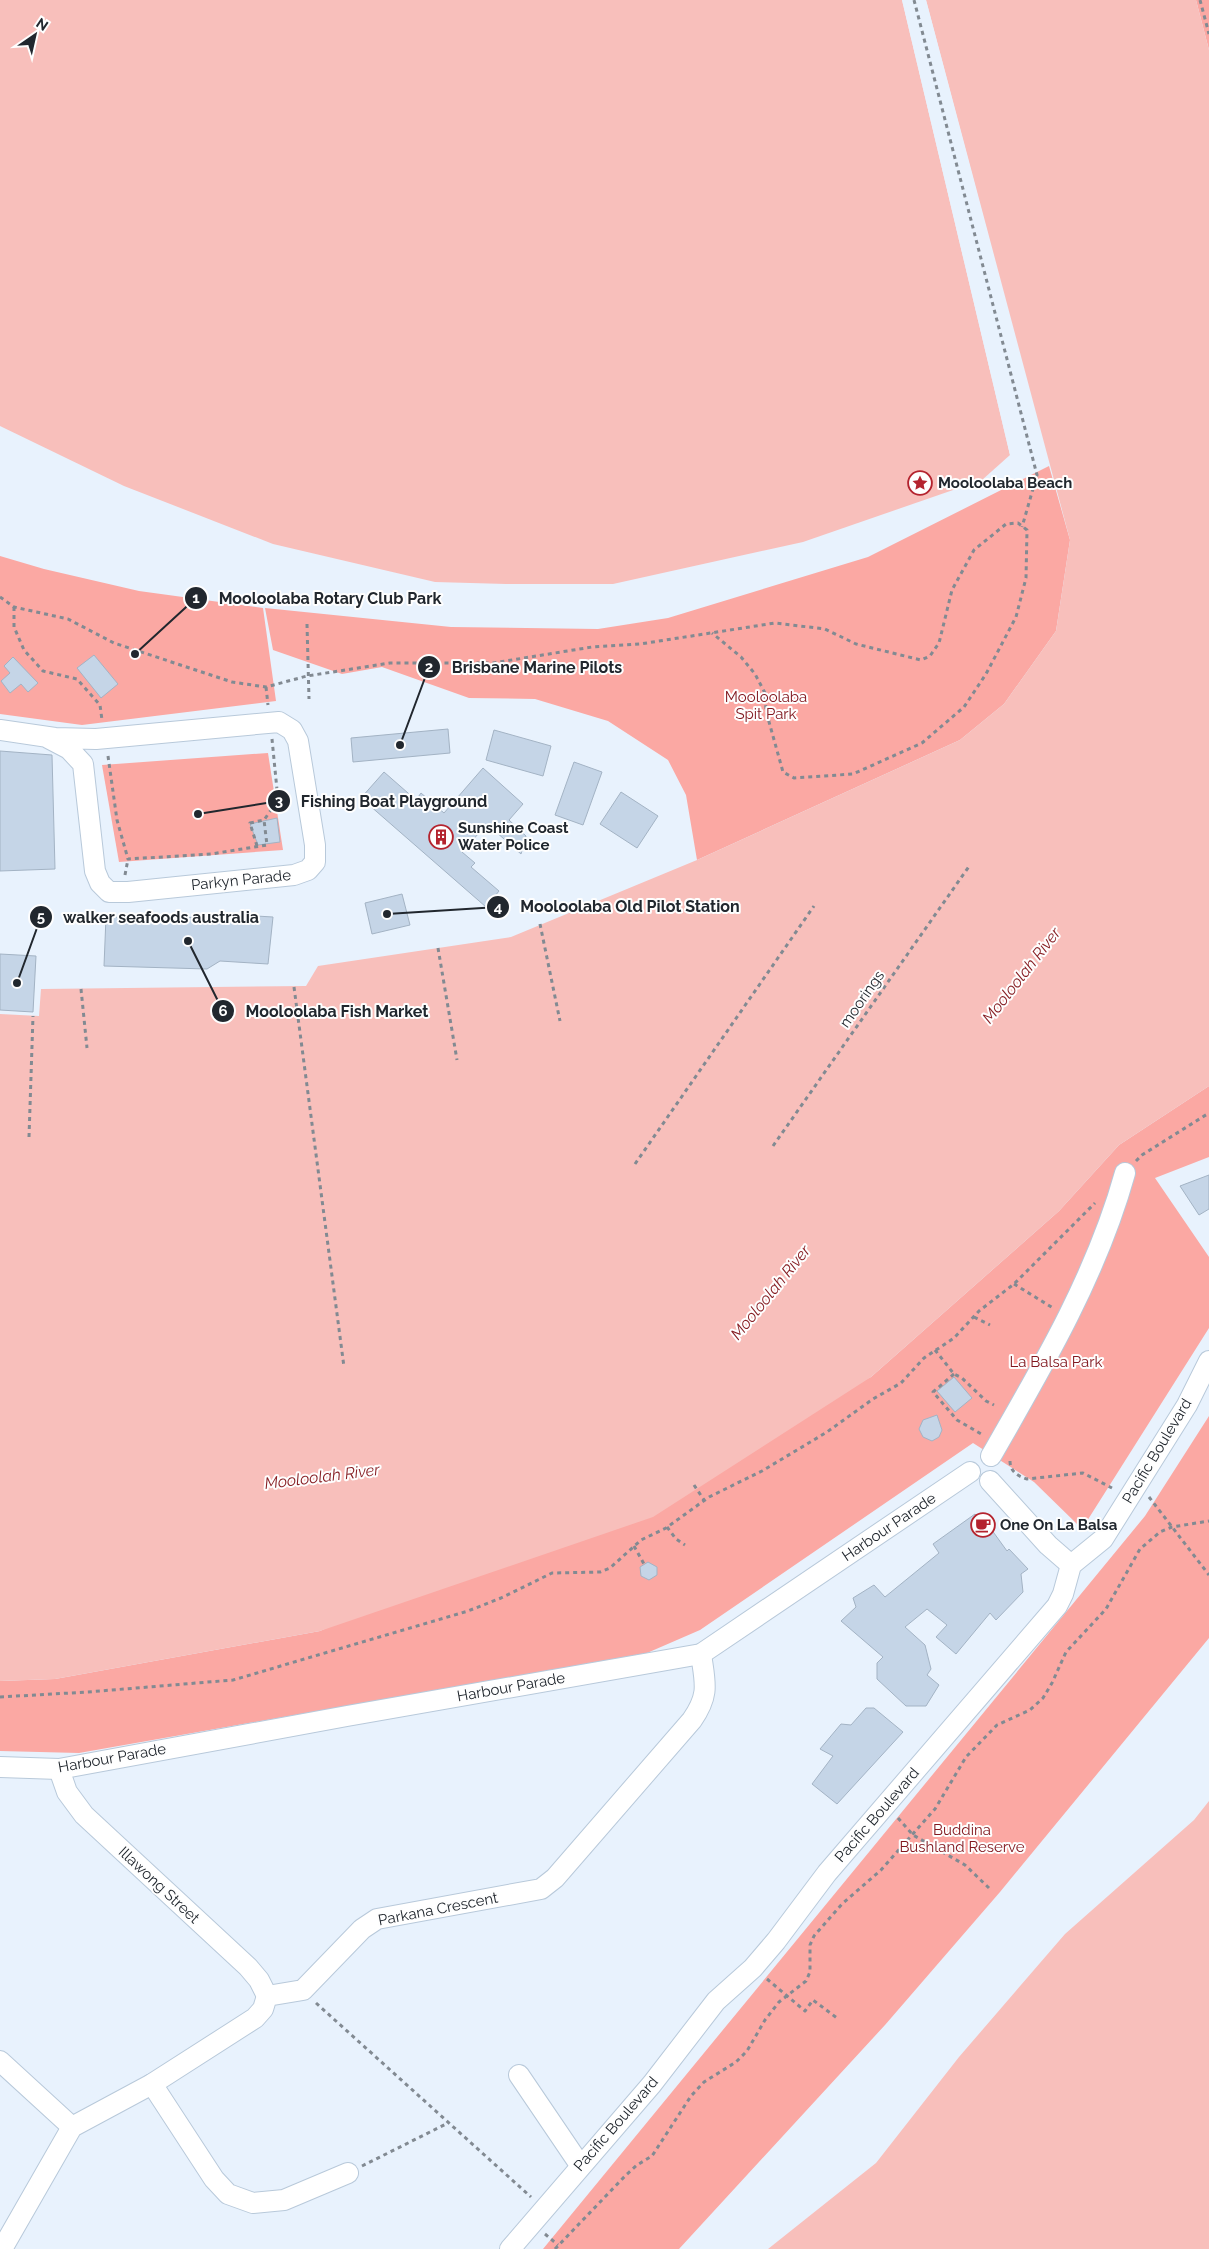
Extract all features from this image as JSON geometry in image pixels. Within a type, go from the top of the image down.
[{"type":"street","points":[[0,730],[48,738],[105,738],[270,721]]},
{"type":"street","name":"Parkyn Parade","points":[[83,764],[95,871],[98,881],[107,890],[117,892],[301,873],[312,866],[316,856],[298,741],[290,728],[279,722],[270,721]]},
{"type":"street","points":[[48,738],[69,749],[83,764]]},
{"type":"street","points":[[83,764],[85,756],[93,746],[105,738]]},
{"type":"street","points":[[991,1456],[1068,1318],[1114,1211],[1124,1173]]},
{"type":"street","name":"Pacific Boulevard","points":[[510,2249],[580,2165],[652,2084],[716,2001],[753,1968],[828,1873],[1057,1606],[1063,1594],[1071,1565],[1104,1538],[1187,1405],[1209,1361]]},
{"type":"street","points":[[984,1454],[991,1456],[997,1462],[996,1475],[990,1481],[979,1481],[970,1472],[970,1464],[976,1456],[984,1454]]},
{"type":"street","name":"Harbour Parade","points":[[0,1767],[59,1769],[701,1654],[970,1472]]},
{"type":"street","points":[[990,1481],[1048,1545],[1071,1565]]},
{"type":"street","name":"Parkana Crescent","points":[[303,1990],[362,1928],[377,1919],[541,1889],[556,1878],[702,1706],[706,1690],[701,1654]]},
{"type":"street","name":"Illawong Street","points":[[59,1769],[67,1792],[84,1815],[248,1967],[259,1980],[267,1996]]},
{"type":"street","points":[[2,2249],[72,2127],[152,2084],[255,2018],[263,2009],[267,1996],[303,1990]]},
{"type":"street","points":[[0,2060],[72,2127]]},
{"type":"street","points":[[519,2074],[580,2165]]},
{"type":"street","points":[[152,2084],[214,2179],[228,2194],[253,2203],[284,2200],[348,2173]]},
{"type":"path","points":[[914,0],[1037,476],[1022,526]]},
{"type":"path","points":[[1200,0],[1209,34]]},
{"type":"path","points":[[0,597],[14,607],[68,620],[114,642],[232,682],[266,687],[307,676],[390,663],[493,663],[592,647],[640,644],[712,632],[775,623],[824,629],[856,644],[921,660],[930,656],[939,643],[952,590],[974,550],[1006,524],[1018,523],[1027,530],[1026,578],[1016,617],[986,674],[964,707],[922,743],[853,774],[794,778],[783,772],[766,711],[766,693],[755,674],[741,657],[712,632]]},
{"type":"path","points":[[14,607],[14,627],[24,650],[43,671],[78,679],[100,705],[116,820],[128,859],[211,854],[267,845],[264,820],[278,800],[266,687]]},
{"type":"path","points":[[307,624],[309,699]]},
{"type":"path","points":[[258,846],[250,823],[264,820]]},
{"type":"path","name":"moorings","points":[[773,1146],[970,865]]},
{"type":"path","points":[[635,1164],[814,906]]},
{"type":"path","points":[[540,924],[560,1021]]},
{"type":"path","points":[[438,948],[457,1060]]},
{"type":"path","points":[[294,987],[344,1368]]},
{"type":"path","points":[[81,989],[87,1048]]},
{"type":"path","points":[[29,1137],[33,1016]]},
{"type":"path","points":[[1124,1173],[1142,1155],[1209,1113]]},
{"type":"path","points":[[0,1696],[88,1692],[233,1680],[468,1610],[501,1598],[552,1573],[583,1573],[610,1568],[641,1540],[667,1527],[704,1500],[762,1471],[827,1432],[873,1399],[901,1383],[924,1358],[954,1338],[974,1317],[1014,1284],[1097,1201]]},
{"type":"path","points":[[1014,1284],[1068,1318]]},
{"type":"path","points":[[974,1317],[990,1325]]},
{"type":"path","points":[[935,1350],[954,1374],[962,1378],[986,1401],[994,1405]]},
{"type":"path","points":[[694,1484],[704,1500]]},
{"type":"path","points":[[555,2249],[626,2174],[652,2156],[690,2096],[704,2082],[736,2062],[747,2051],[765,2020],[779,2002],[806,1981],[810,1972],[810,1944],[820,1929],[842,1904],[881,1870],[913,1835],[935,1809],[966,1757],[997,1725],[1030,1710],[1043,1698],[1052,1684],[1066,1652],[1106,1608],[1140,1548],[1160,1532],[1172,1527],[1209,1521]]},
{"type":"path","points":[[667,1527],[676,1539],[685,1545]]},
{"type":"path","points":[[1172,1527],[1209,1575]]},
{"type":"path","points":[[634,1546],[644,1564]]},
{"type":"path","points":[[913,1835],[965,1864],[989,1888]]},
{"type":"path","points":[[753,1968],[805,2010],[813,2000],[837,2018]]},
{"type":"path","points":[[303,1990],[531,2197]]},
{"type":"path","points":[[348,2173],[448,2122]]},
{"type":"green space","points":[[1196,0],[1209,0],[1209,50]]},
{"type":"green space","name":"Mooloolaba Spit Park","points":[[1049,466],[1070,540],[1056,631],[1004,704],[960,740],[697,860],[686,795],[668,760],[608,721],[535,699],[469,698],[382,667],[342,674],[273,650],[265,608],[451,627],[598,629],[668,618],[868,557]]},
{"type":"green space","points":[[0,556],[44,569],[139,591],[263,608],[276,701],[82,725],[0,714]]},
{"type":"green space","points":[[268,753],[283,850],[119,862],[102,765]]},
{"type":"green space","name":"La Balsa Park","points":[[1209,1086],[1209,1157],[1155,1178],[1209,1257],[1209,1328],[1087,1521],[1077,1524],[1034,1482],[973,1443],[700,1630],[647,1653],[79,1753],[0,1751],[0,1681],[55,1679],[320,1631],[871,1377],[1059,1211],[1119,1145]]},
{"type":"green space","name":"Buddina Bushland Reserve","points":[[1209,1416],[1209,1638],[1000,1892],[885,2025],[679,2249],[543,2249],[1145,1516]]},
{"type":"water","points":[[0,0],[902,0],[1010,455],[982,480],[803,542],[613,584],[435,582],[273,544],[124,486],[0,426]]},
{"type":"water","name":"Mooloolah River","points":[[926,0],[1196,0],[1209,50],[1209,1086],[1119,1145],[1059,1211],[871,1377],[653,1517],[320,1631],[55,1679],[0,1681],[0,1014],[39,1016],[41,989],[306,986],[318,966],[511,937],[697,860],[960,740],[1004,704],[1056,631],[1070,540]]},
{"type":"water","points":[[1209,1801],[1209,2249],[768,2249],[876,2163],[959,2057],[1065,1934],[1194,1820]]},
{"type":"pier","points":[[902,0],[904,0],[1012,456],[1010,455]]},
{"type":"pier","points":[[924,0],[926,0],[1049,466],[1046,465]]},
{"type":"building","points":[[94,655],[118,684],[101,698],[77,668]]},
{"type":"building","points":[[13,657],[38,683],[28,692],[21,684],[10,693],[1,681],[10,673],[4,666]]},
{"type":"building","points":[[448,729],[450,753],[353,762],[351,738]]},
{"type":"building","points":[[494,730],[551,746],[543,776],[486,760]]},
{"type":"building","points":[[0,751],[52,755],[55,869],[0,871]]},
{"type":"building","points":[[574,762],[602,772],[583,825],[555,815]]},
{"type":"building","name":"Sunshine Coast Water Police","points":[[483,768],[523,804],[509,820],[526,836],[521,854],[487,824],[462,852],[475,863],[471,867],[499,891],[486,907],[361,798],[384,772],[416,800],[421,793],[444,813]]},
{"type":"building","points":[[621,792],[658,816],[637,848],[600,824]]},
{"type":"building","points":[[277,818],[280,842],[258,845],[250,824]]},
{"type":"building","points":[[402,894],[410,925],[372,934],[365,903]]},
{"type":"building","points":[[222,914],[273,917],[268,964],[220,961],[207,969],[104,966],[106,917],[165,918],[182,921],[185,917],[222,919]]},
{"type":"building","points":[[0,954],[36,956],[33,1012],[0,1010]]},
{"type":"building","points":[[1209,1175],[1209,1209],[1199,1215],[1180,1186]]},
{"type":"building","points":[[954,1377],[972,1398],[955,1412],[937,1391]]},
{"type":"building","points":[[937,1415],[942,1430],[939,1437],[932,1441],[923,1437],[919,1429],[923,1420]]},
{"type":"building","points":[[975,1514],[983,1525],[986,1522],[1007,1551],[1009,1549],[1028,1569],[1021,1574],[1023,1592],[996,1620],[990,1613],[956,1654],[936,1637],[947,1625],[927,1609],[905,1627],[925,1645],[931,1669],[927,1675],[939,1685],[926,1706],[906,1706],[877,1679],[877,1663],[883,1657],[841,1621],[856,1607],[853,1598],[874,1585],[885,1597],[939,1553],[933,1544]]},
{"type":"building","points":[[648,1562],[657,1567],[657,1575],[649,1580],[641,1576],[640,1567]]},
{"type":"building","points":[[866,1708],[874,1708],[903,1732],[837,1804],[812,1784],[833,1756],[820,1749],[841,1724],[851,1725]]},
{"type":"place","name":"Mooloolaba Beach","points":[[920,483]]},
{"type":"place","name":"Mooloolaba Rotary Club Park","points":[[135,654]]},
{"type":"place","name":"Brisbane Marine Pilots","points":[[400,745]]},
{"type":"place","name":"Fishing Boat Playground","points":[[198,814]]},
{"type":"place","name":"Sunshine Coast Water Police","points":[[441,837]]},
{"type":"place","name":"Mooloolaba Old Pilot Station","points":[[387,914]]},
{"type":"place","name":"Mooloolaba Fish Market","points":[[188,941]]},
{"type":"place","name":"walker seafoods australia","points":[[17,983]]},
{"type":"place","name":"One On La Balsa","points":[[983,1525]]}]
